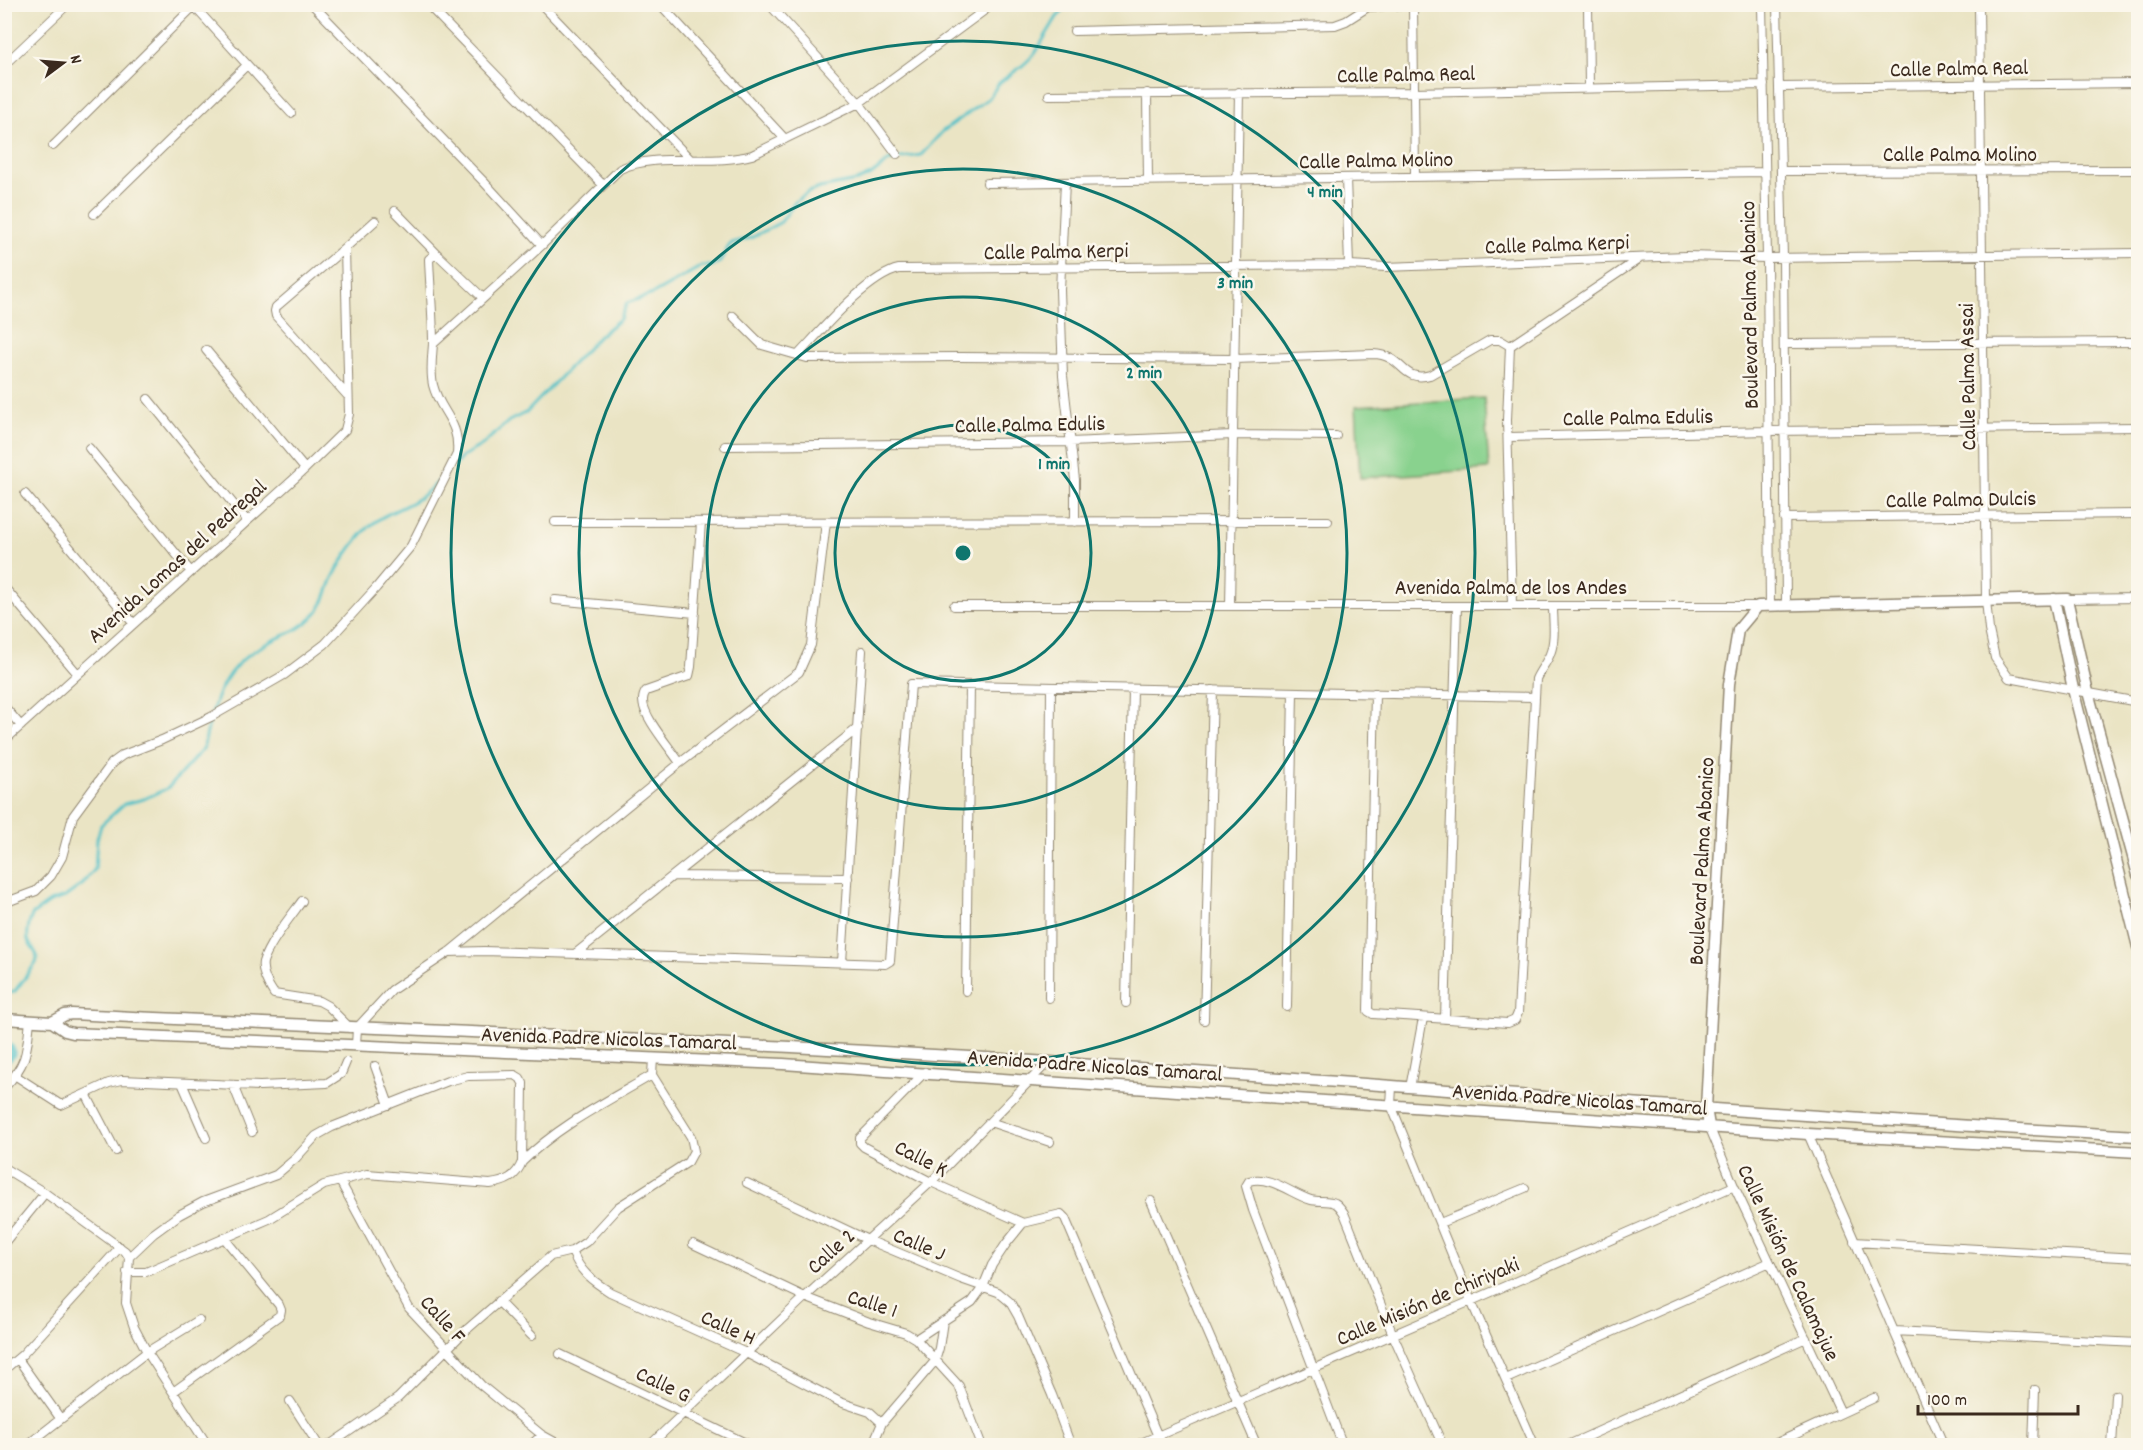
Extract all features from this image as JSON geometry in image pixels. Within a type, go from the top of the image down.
[{"type":"street","points":[[4,65],[68,4]]},
{"type":"street","points":[[312,4],[542,245]]},
{"type":"street","points":[[427,4],[603,185]]},
{"type":"street","points":[[542,4],[690,159]]},
{"type":"street","points":[[660,4],[785,139]]},
{"type":"street","points":[[768,4],[860,104],[897,154]]},
{"type":"street","points":[[432,344],[542,245],[620,169],[627,166],[690,159],[741,158],[785,139],[860,104],[993,4]]},
{"type":"street","points":[[1074,31],[1335,25],[1368,7],[1421,4]]},
{"type":"street","points":[[1588,4],[1589,87]]},
{"type":"street","name":"Boulevard Palma Abanico","points":[[1762,4],[1770,605]]},
{"type":"street","name":"Boulevard Palma Abanico","points":[[1777,4],[1783,258],[1786,604]]},
{"type":"street","name":"Calle Palma Assai","points":[[1979,4],[1986,600],[1995,658],[2009,678],[2139,702]]},
{"type":"street","points":[[53,146],[193,5],[291,113]]},
{"type":"street","points":[[1413,5],[1415,177]]},
{"type":"street","points":[[94,214],[247,65]]},
{"type":"street","name":"Calle Palma Real","points":[[1779,87],[2139,83]]},
{"type":"street","name":"Calle Palma Real","points":[[1049,95],[1413,92],[1764,85]]},
{"type":"street","points":[[1230,606],[1239,92]]},
{"type":"street","points":[[1147,93],[1148,181]]},
{"type":"street","name":"Calle Palma Molino","points":[[1781,171],[2139,170]]},
{"type":"street","name":"Calle Palma Molino","points":[[987,183],[1766,172]]},
{"type":"street","points":[[1347,178],[1349,265]]},
{"type":"street","points":[[1065,182],[1060,290],[1062,358],[1074,480],[1075,522]]},
{"type":"street","points":[[395,211],[482,297]]},
{"type":"street","points":[[347,395],[276,316],[275,311],[276,307],[375,221]]},
{"type":"street","name":"Avenida Lomas del Pedregal","points":[[4,741],[305,469],[345,430],[349,414],[345,248]]},
{"type":"street","points":[[1783,258],[2139,253]]},
{"type":"street","points":[[4,903],[36,891],[51,876],[62,857],[73,816],[112,763],[123,755],[162,740],[208,718],[284,675],[325,644],[411,546],[457,454],[458,446],[454,426],[433,387],[429,260],[433,256],[439,256]]},
{"type":"street","name":"Calle Palma Kerpi","points":[[798,356],[840,311],[884,273],[899,269],[1349,265],[1386,267],[1686,256],[1783,258]]},
{"type":"street","points":[[1510,346],[1641,258]]},
{"type":"street","points":[[733,316],[762,345],[807,358],[1234,359],[1383,354],[1394,359],[1411,376],[1420,378],[1430,375],[1490,339],[1500,340],[1510,346]]},
{"type":"street","points":[[1784,344],[2139,342]]},
{"type":"street","points":[[1510,346],[1508,438],[1512,606]]},
{"type":"street","points":[[206,350],[305,469]]},
{"type":"street","points":[[148,399],[247,520]]},
{"type":"street","points":[[1783,431],[2139,427]]},
{"type":"street","name":"Calle Palma Edulis","points":[[1508,438],[1783,431]]},
{"type":"street","name":"Calle Palma Edulis","points":[[726,446],[1070,442],[1233,435],[1336,436]]},
{"type":"street","points":[[89,448],[191,572]]},
{"type":"street","points":[[26,494],[134,623]]},
{"type":"street","name":"Calle Palma Dulcis","points":[[1784,518],[2139,514]]},
{"type":"street","points":[[555,522],[1328,521]]},
{"type":"street","points":[[680,763],[649,717],[642,698],[646,691],[689,676],[701,522]]},
{"type":"street","points":[[353,1028],[392,990],[448,952],[680,763],[799,672],[811,645],[826,522]]},
{"type":"street","points":[[4,587],[77,674]]},
{"type":"street","points":[[2139,598],[2067,599],[2088,692],[2139,875]]},
{"type":"street","points":[[2054,599],[2073,689],[2139,947]]},
{"type":"street","name":"Avenida Palma de los Andes","points":[[954,606],[1758,606],[2067,599]]},
{"type":"street","points":[[555,600],[695,613]]},
{"type":"street","points":[[1445,1019],[1457,606]]},
{"type":"street","points":[[1375,693],[1368,1011],[1373,1014],[1508,1023],[1515,1020],[1518,1013],[1536,679],[1549,657],[1553,644],[1553,606]]},
{"type":"street","name":"Boulevard Palma Abanico","points":[[1709,1126],[1706,1108],[1729,684],[1738,630],[1758,606]]},
{"type":"street","points":[[843,962],[862,651]]},
{"type":"street","points":[[448,952],[484,951],[885,964],[890,961],[911,684],[1535,697]]},
{"type":"street","points":[[966,991],[970,685]]},
{"type":"street","points":[[1049,998],[1051,687]]},
{"type":"street","points":[[1126,1003],[1133,688]]},
{"type":"street","points":[[1204,1020],[1213,690]]},
{"type":"street","points":[[1287,1007],[1293,692]]},
{"type":"street","points":[[4,705],[21,726]]},
{"type":"street","points":[[576,954],[858,728]]},
{"type":"street","points":[[674,876],[848,878]]},
{"type":"street","points":[[302,901],[281,928],[263,963],[265,980],[274,994],[319,1001],[328,1006],[353,1028],[356,1045]]},
{"type":"street","name":"Avenida Padre Nicolas Tamaral","points":[[52,1022],[72,1014],[784,1046],[2139,1136]]},
{"type":"street","points":[[1410,1088],[1423,1018]]},
{"type":"street","name":"Avenida Padre Nicolas Tamaral","points":[[4,1019],[52,1022],[65,1031],[73,1033],[925,1072],[1808,1134],[2139,1152]]},
{"type":"street","points":[[4,1088],[16,1076],[25,1060],[30,1020]]},
{"type":"street","points":[[328,1446],[398,1398],[498,1301],[551,1256],[572,1251],[586,1242],[618,1208],[688,1162],[694,1151],[691,1137],[652,1075],[653,1058]]},
{"type":"street","points":[[16,1076],[61,1105],[109,1083],[122,1080],[260,1086],[327,1083],[341,1074],[346,1062]]},
{"type":"street","name":"Calle 2","points":[[649,1446],[805,1297],[931,1182],[1047,1062]]},
{"type":"street","points":[[375,1066],[389,1105]]},
{"type":"street","name":"Calle K","points":[[925,1072],[860,1138],[860,1143],[931,1182],[1023,1223]]},
{"type":"street","points":[[127,1272],[146,1272],[268,1219],[324,1185],[367,1174],[504,1182],[518,1172],[522,1162],[523,1083],[515,1075],[468,1076],[448,1081],[332,1127],[316,1136],[276,1175],[203,1202],[179,1215],[153,1234],[129,1257],[127,1272],[126,1303],[134,1327],[147,1352],[208,1446]]},
{"type":"street","points":[[522,1162],[537,1147],[578,1119],[652,1075]]},
{"type":"street","points":[[182,1083],[206,1138]]},
{"type":"street","points":[[233,1085],[252,1132]]},
{"type":"street","points":[[1392,1087],[1391,1105],[1471,1301],[1535,1446]]},
{"type":"street","points":[[86,1094],[117,1151]]},
{"type":"street","points":[[990,1122],[1050,1142]]},
{"type":"street","name":"Calle Misión de Calamajue","points":[[1709,1126],[1734,1186],[1841,1413]]},
{"type":"street","points":[[1808,1134],[1944,1446]]},
{"type":"street","points":[[4,1168],[45,1193],[120,1246],[129,1257]]},
{"type":"street","points":[[1343,1446],[1253,1210],[1246,1186],[1249,1181],[1255,1179],[1283,1186],[1312,1200],[1335,1203],[1340,1206],[1393,1335],[1443,1446]]},
{"type":"street","name":"Calle F","points":[[340,1181],[409,1308],[481,1385],[542,1436],[562,1446]]},
{"type":"street","name":"Calle J","points":[[747,1183],[868,1240],[998,1292],[1010,1302],[1018,1316],[1071,1446]]},
{"type":"street","name":"Calle Misión de Chiriyaki","points":[[1134,1446],[1734,1186]]},
{"type":"street","points":[[1440,1223],[1525,1188]]},
{"type":"street","points":[[4,1243],[45,1193]]},
{"type":"street","points":[[1151,1201],[1257,1446]]},
{"type":"street","points":[[916,1339],[972,1302],[983,1287],[992,1265],[1023,1223],[1061,1214],[1065,1218],[1162,1446]]},
{"type":"street","points":[[173,1392],[280,1315],[279,1305],[224,1238]]},
{"type":"street","points":[[1854,1242],[2139,1258]]},
{"type":"street","name":"Calle 1","points":[[693,1244],[805,1297],[869,1322],[906,1333],[916,1339],[959,1386],[982,1446]]},
{"type":"street","points":[[4,1370],[18,1359],[120,1246]]},
{"type":"street","name":"Calle H","points":[[572,1251],[578,1266],[596,1283],[610,1292],[746,1353],[840,1402],[870,1412],[882,1422]]},
{"type":"street","points":[[1506,1379],[1770,1262]]},
{"type":"street","points":[[498,1301],[532,1336]]},
{"type":"street","points":[[26,1446],[147,1352],[199,1320]]},
{"type":"street","points":[[872,1446],[882,1422],[935,1361],[943,1320]]},
{"type":"street","points":[[1894,1331],[2139,1344]]},
{"type":"street","points":[[1566,1446],[1806,1338]]},
{"type":"street","name":"Calle G","points":[[560,1354],[752,1446]]},
{"type":"street","points":[[18,1359],[60,1418]]},
{"type":"street","points":[[2032,1446],[2035,1390]]},
{"type":"street","points":[[2112,1446],[2115,1395]]},
{"type":"street","points":[[1770,1446],[1874,1398]]},
{"type":"street","points":[[290,1401],[319,1446]]},
{"type":"street","points":[[530,1446],[542,1436]]},
{"type":"green space","points":[[1484,398],[1489,469],[1360,478],[1356,406]]},
{"type":"waterway","points":[[456,464],[463,456],[482,445],[509,421],[527,412],[599,336],[620,319],[627,303],[653,294],[702,266],[712,266],[720,262],[732,243],[751,238],[781,222],[796,201],[809,192],[857,181],[871,175],[890,160],[921,155],[943,131],[989,98],[999,83],[1034,55],[1057,17],[1069,4]]},
{"type":"waterway","points":[[212,714],[224,682],[238,664],[255,650],[302,626],[317,613],[338,568],[362,534],[381,518],[420,498],[441,479]]},
{"type":"waterway","points":[[4,995],[15,991],[36,963],[36,954],[28,940],[32,915],[83,884],[95,869],[97,839],[101,825],[124,804],[144,799],[168,788],[203,749],[210,720]]}]
